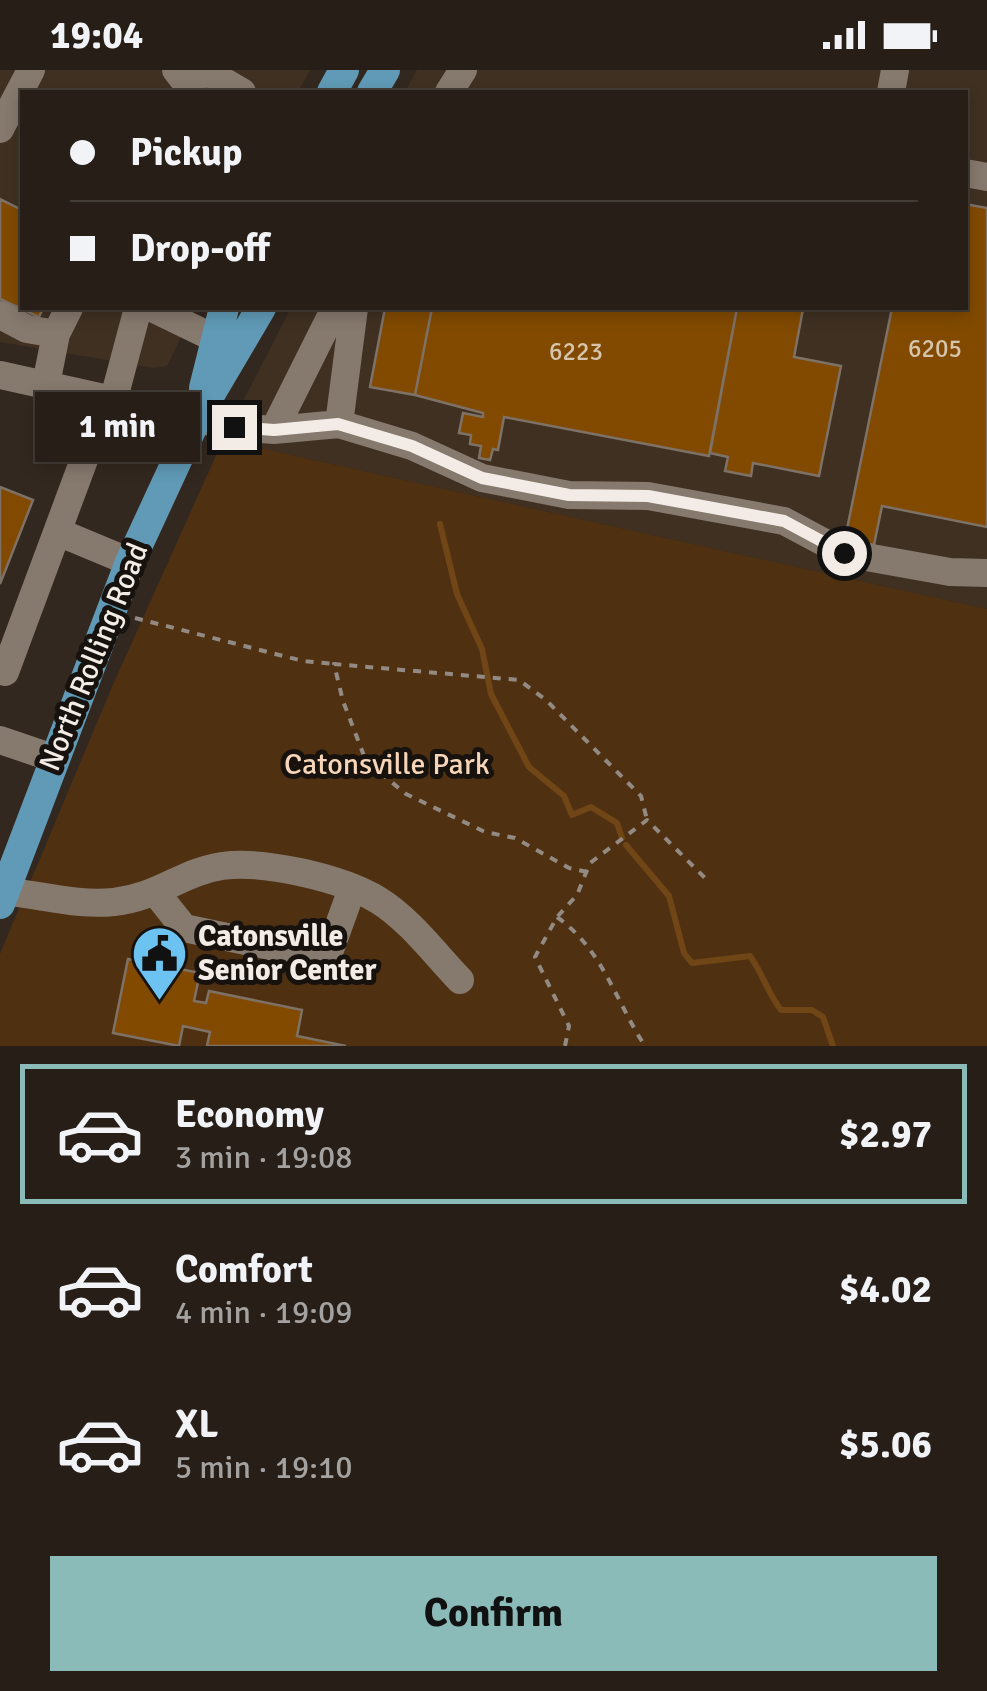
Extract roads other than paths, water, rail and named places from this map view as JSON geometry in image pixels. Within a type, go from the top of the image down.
[{"type":"main road","name":"North Rolling Road","points":[[198,415],[224,310]]},
{"type":"main road","name":"North Rolling Road","points":[[1,895],[130,562],[198,415],[260,310]]},
{"type":"street","points":[[451,90],[466,70]]},
{"type":"street","points":[[188,82],[231,90]]},
{"type":"street","points":[[0,129],[20,91]]},
{"type":"street","points":[[46,384],[56,334],[68,310]]},
{"type":"street","points":[[114,398],[137,310]]},
{"type":"street","points":[[156,310],[216,340]]},
{"type":"street","points":[[274,430],[334,310]]},
{"type":"street","points":[[338,424],[354,310]]},
{"type":"street","points":[[0,315],[27,330],[56,334]]},
{"type":"street","points":[[0,375],[198,415],[234,427],[274,430],[338,424],[412,446],[482,478],[569,495],[648,496],[784,521],[844,553],[950,572],[987,573]]},
{"type":"street","points":[[0,670],[5,672],[85,457]]},
{"type":"street","points":[[58,532],[130,562]]},
{"type":"street","points":[[1,743],[53,758]]},
{"type":"street","points":[[1,895],[82,904],[158,894],[198,872],[239,865],[288,870],[378,900],[460,980]]},
{"type":"street","points":[[158,894],[184,928],[328,958],[352,889]]},
{"type":"waterway","points":[[440,524],[457,594],[482,649],[491,694],[529,767],[564,796],[572,815],[591,807],[617,823],[622,838]]},
{"type":"waterway","points":[[626,845],[669,896],[684,953],[692,963],[750,956],[781,1010],[812,1010],[823,1017],[833,1046]]},
{"type":"place","name":"Catonsville Senior Center","points":[[159,1002]]},
{"type":"park label","name":"Catonsville Park","points":[[387,764]]}]
